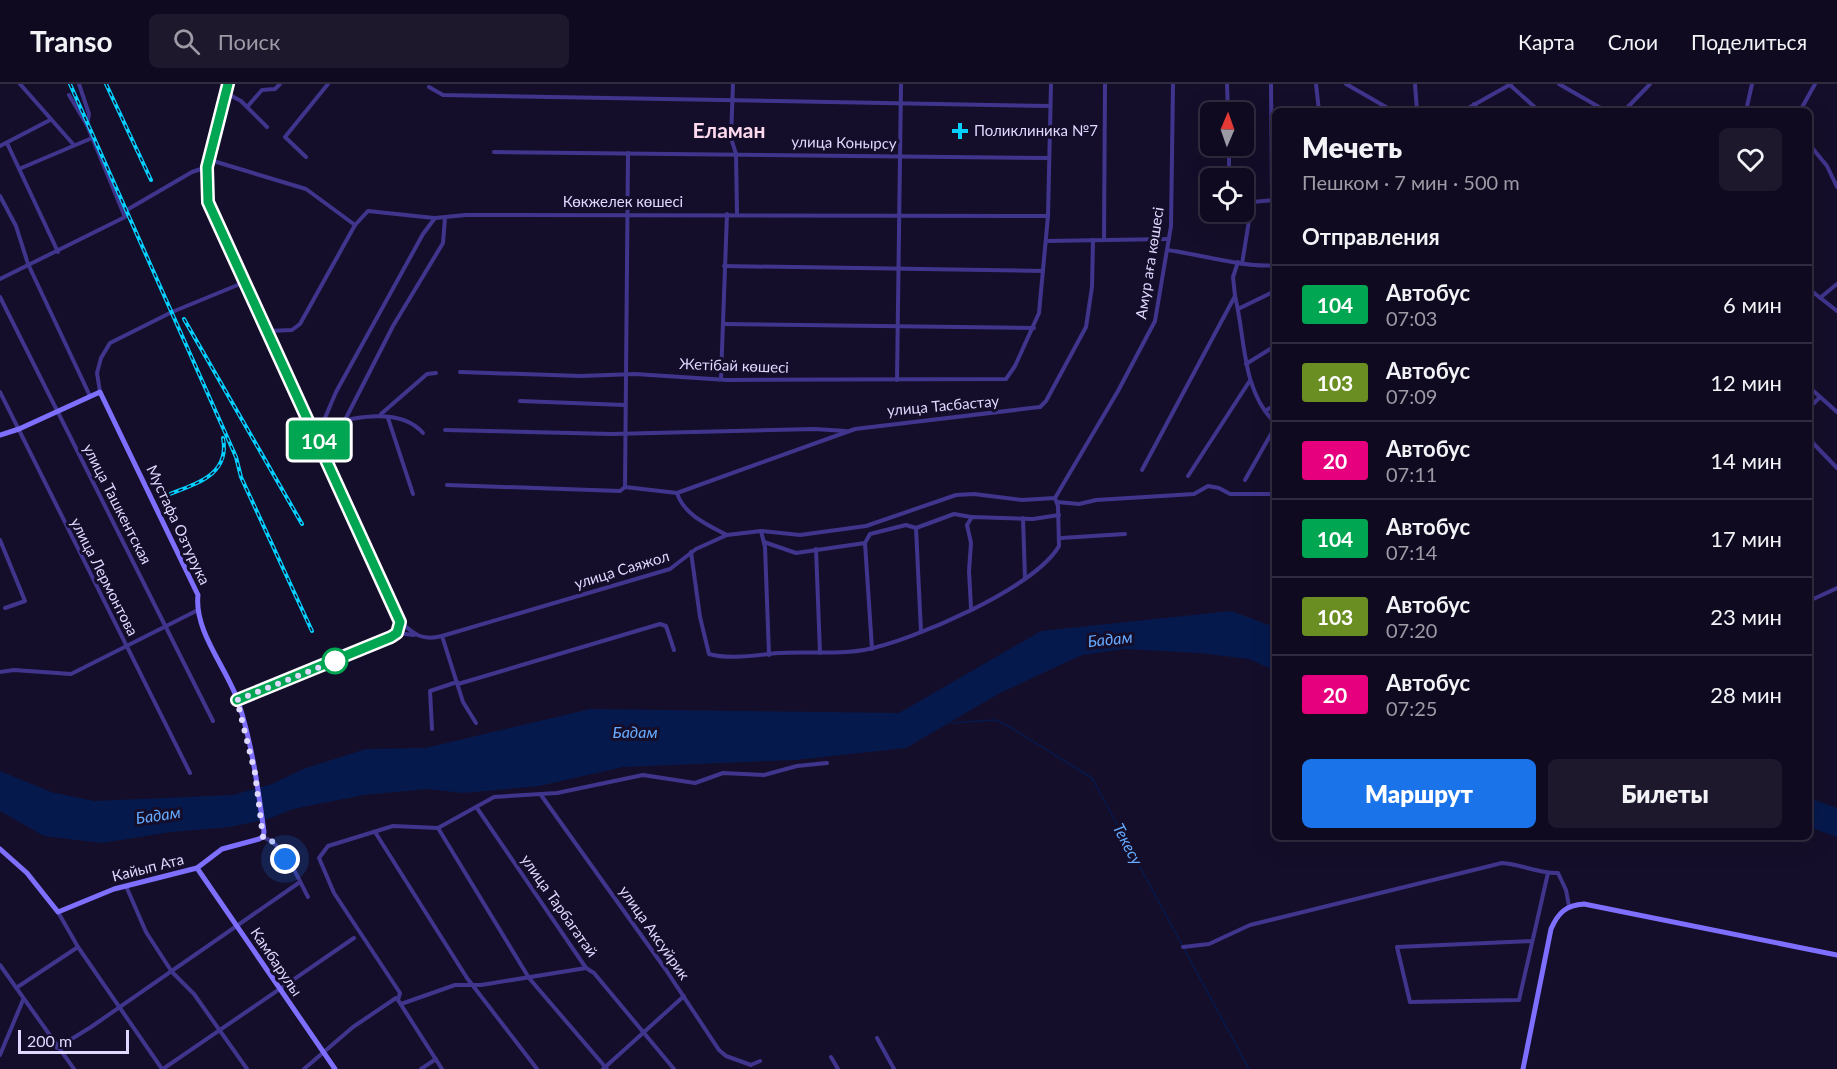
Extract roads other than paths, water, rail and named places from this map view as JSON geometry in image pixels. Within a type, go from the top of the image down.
[{"type":"street","points":[[20,84],[73,144],[78,145],[92,138]]},
{"type":"street","points":[[79,84],[89,114],[87,125]]},
{"type":"street","points":[[228,84],[207,167],[208,202],[315,429],[400,622],[414,635]]},
{"type":"street","points":[[247,107],[262,90],[275,89],[280,84]]},
{"type":"street","points":[[306,157],[285,137],[328,84]]},
{"type":"street","points":[[733,84],[731,138],[736,154],[737,214]]},
{"type":"street","points":[[897,380],[901,84]]},
{"type":"street","points":[[723,324],[898,324],[1034,328],[1039,313],[1048,216],[1051,84]]},
{"type":"street","points":[[1104,239],[1105,84]]},
{"type":"street","name":"Амур аға көшесі","points":[[1056,500],[1155,321],[1169,238],[1173,84]]},
{"type":"street","points":[[1227,84],[1228,102]]},
{"type":"street","points":[[1271,84],[1272,123]]},
{"type":"street","points":[[1316,84],[1319,108]]},
{"type":"street","points":[[1346,84],[1388,108]]},
{"type":"street","points":[[1415,84],[1417,108]]},
{"type":"street","points":[[1558,84],[1601,108]]},
{"type":"street","points":[[1627,108],[1650,84]]},
{"type":"street","points":[[1747,108],[1752,84]]},
{"type":"street","points":[[1802,108],[1815,84]]},
{"type":"street","points":[[1468,108],[1510,85],[1536,108]]},
{"type":"street","points":[[429,87],[443,95],[1050,106]]},
{"type":"street","points":[[226,93],[247,107],[267,127]]},
{"type":"street","points":[[69,95],[87,125],[125,211]]},
{"type":"street","points":[[0,146],[51,120]]},
{"type":"street","points":[[7,143],[58,252]]},
{"type":"street","points":[[19,169],[73,144]]},
{"type":"street","points":[[1812,148],[1827,166],[1837,187]]},
{"type":"street","name":"улица Конырсу","points":[[494,152],[1049,158]]},
{"type":"street","points":[[625,487],[628,153]]},
{"type":"street","points":[[210,159],[306,189],[355,225],[300,324],[292,330],[268,331]]},
{"type":"street","points":[[0,279],[122,220],[125,211],[192,172],[207,167]]},
{"type":"street","points":[[0,196],[16,226],[28,264],[90,397]]},
{"type":"street","points":[[1272,200],[1252,202],[1240,263],[1233,277],[1252,391],[1272,421]]},
{"type":"street","name":"Көкжелек көшесі","points":[[355,225],[368,211],[435,218],[466,215],[626,214],[1048,216]]},
{"type":"street","points":[[721,377],[727,214]]},
{"type":"street","points":[[322,425],[352,364],[423,234],[435,218]]},
{"type":"street","points":[[345,420],[393,326],[443,243],[445,218]]},
{"type":"street","points":[[1046,241],[1169,238]]},
{"type":"street","name":"улица Тасбастау","points":[[447,485],[620,491],[625,487],[677,493],[849,431],[894,422],[1040,407],[1046,401],[1086,327],[1092,287],[1093,240]]},
{"type":"street","points":[[1167,250],[1240,263],[1272,265]]},
{"type":"street","points":[[724,266],[899,271],[1043,271]]},
{"type":"street","points":[[0,435],[20,429],[100,392],[97,373],[101,358],[110,343],[172,312],[245,282]]},
{"type":"street","points":[[1820,298],[1837,284]]},
{"type":"street","points":[[1812,291],[1837,311]]},
{"type":"street","points":[[1239,309],[1272,292]]},
{"type":"street","points":[[1142,470],[1235,296]]},
{"type":"street","name":"улица Ташкентская","points":[[0,297],[213,721]]},
{"type":"street","name":"Жетібай көшесі","points":[[460,372],[897,380],[1006,379],[1034,328]]},
{"type":"street","points":[[1246,364],[1272,348]]},
{"type":"street","points":[[315,429],[322,425],[381,414],[427,374],[436,373]]},
{"type":"street","points":[[1188,476],[1250,381]]},
{"type":"street","points":[[1812,390],[1837,412]]},
{"type":"street","name":"улица Лермонтова","points":[[0,392],[20,429],[46,489],[190,772]]},
{"type":"street","name":"Мустафа Озтурука","points":[[100,392],[198,595],[196,611],[237,700],[255,773],[263,837]]},
{"type":"street","points":[[1812,405],[1820,397]]},
{"type":"street","points":[[520,401],[625,405]]},
{"type":"street","points":[[1265,411],[1272,407]]},
{"type":"street","points":[[381,414],[388,418],[416,424],[423,433]]},
{"type":"street","points":[[388,418],[412,494]]},
{"type":"street","points":[[445,430],[625,432],[814,429],[849,431]]},
{"type":"street","points":[[1245,480],[1272,430]]},
{"type":"street","points":[[1812,442],[1837,468]]},
{"type":"street","name":"улица Саяжол","points":[[397,633],[432,639],[670,569],[691,552],[727,535],[761,531],[800,535],[866,526],[956,495],[974,494],[1022,500],[1056,500],[1079,504],[1096,500],[1194,494],[1208,486],[1215,486],[1230,494],[1272,494]]},
{"type":"street","points":[[677,493],[698,519],[727,535]]},
{"type":"street","points":[[691,552],[700,617],[709,654],[769,655],[872,648],[921,632],[1025,579],[1055,554],[1061,538],[1056,500]]},
{"type":"street","points":[[872,648],[866,544],[872,532],[906,525],[916,528],[954,514],[972,517],[1023,518],[1059,515]]},
{"type":"street","points":[[971,608],[969,571],[971,543],[967,525],[972,517]]},
{"type":"street","points":[[1023,518],[1025,579]]},
{"type":"street","points":[[916,528],[921,632]]},
{"type":"street","points":[[761,531],[764,542],[769,655]]},
{"type":"street","points":[[1061,538],[1125,534]]},
{"type":"street","points":[[0,540],[25,601],[5,608]]},
{"type":"street","points":[[764,542],[792,553],[866,544]]},
{"type":"street","points":[[816,549],[820,653]]},
{"type":"street","points":[[1812,600],[1837,588]]},
{"type":"street","points":[[0,672],[14,670],[71,674],[196,611]]},
{"type":"street","points":[[237,700],[397,633],[400,622]]},
{"type":"street","points":[[432,729],[430,691],[663,624],[674,650]]},
{"type":"street","points":[[442,636],[463,702],[476,723]]},
{"type":"street","points":[[400,1002],[400,993],[334,893],[319,858],[328,846],[400,826],[438,828],[494,797],[541,795],[643,775],[695,783],[723,773],[764,775],[797,766],[827,763]]},
{"type":"street","name":"улица Аксуйрик","points":[[541,795],[684,996],[719,1050],[726,1056],[751,1065],[760,1061]]},
{"type":"street","name":"улица Тарбагатай","points":[[477,808],[586,968],[594,973],[674,1069]]},
{"type":"street","points":[[438,828],[529,978],[605,1068],[684,996]]},
{"type":"street","points":[[375,832],[472,984],[537,1069]]},
{"type":"street","points":[[263,837],[271,840],[308,897]]},
{"type":"street","name":"Кайып Ата","points":[[58,912],[126,886],[197,868],[222,849],[263,837]]},
{"type":"street","points":[[0,849],[27,873],[58,912],[78,947],[162,1069],[354,938]]},
{"type":"street","points":[[1183,947],[1209,944],[1250,925],[1502,863],[1521,864],[1548,873],[1558,873],[1563,881],[1569,906]]},
{"type":"street","name":"Камбарулы","points":[[197,868],[335,1069]]},
{"type":"street","points":[[1532,941],[1396,947],[1410,1002],[1519,1000],[1548,873]]},
{"type":"street","points":[[57,1048],[172,972],[300,882]]},
{"type":"street","points":[[126,886],[146,932],[172,972],[194,994],[247,1069]]},
{"type":"street","points":[[1523,1069],[1551,929],[1556,918],[1569,906],[1584,904],[1837,955]]},
{"type":"street","points":[[16,988],[78,947]]},
{"type":"street","points":[[0,965],[74,1069]]},
{"type":"street","points":[[400,1002],[440,988],[529,978],[586,968]]},
{"type":"street","points":[[304,1069],[377,1010],[396,998],[442,1069]]},
{"type":"street","points":[[0,1055],[1,1047],[24,1000]]},
{"type":"street","points":[[877,1038],[894,1069]]},
{"type":"street","points":[[831,1057],[838,1069]]},
{"type":"street","points":[[421,1069],[436,1059]]},
{"type":"water","name":"Бадам","points":[[1231,611],[1272,626],[1272,670],[1249,659],[1199,653],[1124,649],[1082,655],[1000,693],[906,748],[795,760],[623,767],[539,786],[463,793],[427,789],[364,795],[293,809],[268,819],[230,827],[171,832],[102,843],[44,836],[0,811],[0,771],[51,792],[94,801],[233,795],[272,784],[303,769],[366,749],[425,748],[590,709],[899,713],[1041,631]]},
{"type":"water","points":[[1812,799],[1837,808],[1837,837],[1812,828]]},
{"type":"waterway","name":"Текесу","points":[[951,723],[995,720],[1092,778],[1249,1069]]},
{"type":"railway","points":[[70,84],[236,457],[241,477],[312,631]]},
{"type":"railway","points":[[106,84],[151,180]]},
{"type":"railway","points":[[184,319],[302,524]]},
{"type":"railway","points":[[170,494],[201,481],[217,469],[224,450],[223,438]]},
{"type":"place","name":"Поликлиника №7","points":[[960,131]]},
{"type":"district","name":"Еламан","points":[[729,131]]}]
